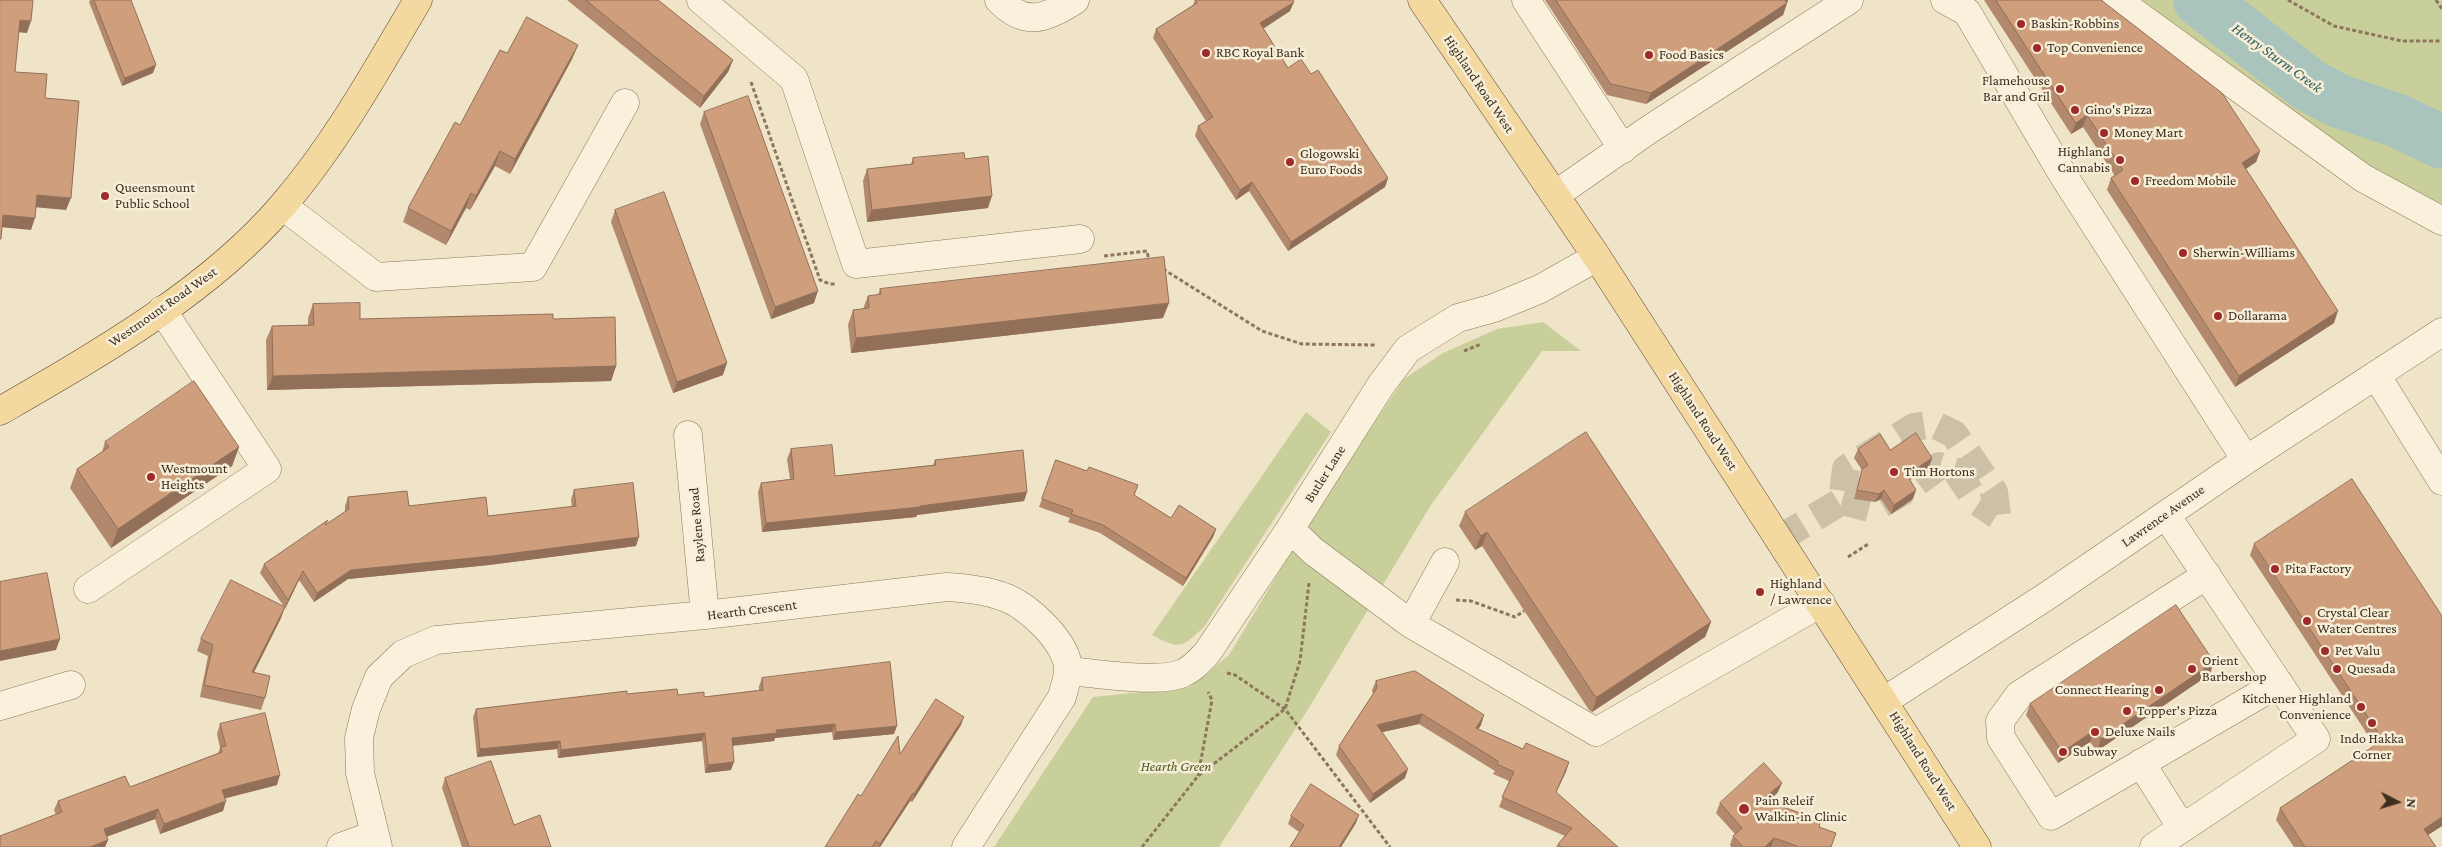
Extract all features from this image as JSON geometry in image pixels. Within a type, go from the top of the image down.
[{"type":"main road","name":"Westmount Road West","points":[[0,411],[94,357],[212,275],[282,206],[343,127],[418,0]]},
{"type":"main road","name":"Highland Road West","points":[[1422,0],[1597,258],[1884,700],[1977,847]]},
{"type":"street","points":[[701,0],[794,79],[856,264],[1089,248]]},
{"type":"street","points":[[999,0],[1011,13],[1033,19],[1062,9],[1075,0]]},
{"type":"street","points":[[1526,0],[1623,148]]},
{"type":"street","points":[[1555,196],[1623,148],[1849,0]]},
{"type":"street","points":[[1945,0],[1967,12],[2064,175],[2246,460]]},
{"type":"street","points":[[2117,0],[2363,178],[2442,221]]},
{"type":"street","points":[[282,206],[376,277],[533,267],[626,103]]},
{"type":"street","name":"Butler Lane","points":[[1068,670],[1159,678],[1183,673],[1195,665],[1207,653],[1290,529],[1381,385],[1408,348],[1458,318],[1494,308],[1540,289],[1597,258]]},
{"type":"street","points":[[88,589],[267,469],[162,310]]},
{"type":"street","name":"Lawrence Avenue","points":[[1884,700],[2047,596],[2246,460],[2442,332]]},
{"type":"street","points":[[2376,375],[2442,481]]},
{"type":"street","name":"Raylene Road","points":[[688,435],[705,615]]},
{"type":"street","points":[[2154,847],[2316,739],[2166,515]]},
{"type":"street","points":[[1290,529],[1313,551],[1411,624],[1596,732],[1820,603]]},
{"type":"street","points":[[1411,624],[1445,562]]},
{"type":"street","points":[[2207,575],[2018,695],[2000,722],[2001,738],[2051,816],[2279,683]]},
{"type":"street","name":"Hearth Crescent","points":[[376,841],[360,773],[358,738],[366,709],[379,677],[403,654],[436,640],[705,615],[947,587],[974,588],[1006,598],[1030,613],[1050,632],[1061,647],[1066,655],[1068,670],[1062,697],[966,847]]},
{"type":"street","points":[[1,699],[71,685]]},
{"type":"street","points":[[2141,763],[2182,828]]},
{"type":"street","points":[[341,847],[376,841]]},
{"type":"path","points":[[2288,0],[2334,26],[2402,41],[2442,41]]},
{"type":"path","points":[[2436,0],[2442,9]]},
{"type":"path","points":[[750,78],[820,280],[830,284],[840,283]]},
{"type":"path","points":[[1089,248],[1147,251],[1149,260],[1262,331],[1302,344],[1368,344],[1408,348]]},
{"type":"path","points":[[1459,353],[1484,342]]},
{"type":"path","points":[[1848,557],[1870,543]]},
{"type":"path","points":[[1142,847],[1198,776],[1285,709],[1300,660],[1313,551]]},
{"type":"path","points":[[1426,596],[1471,601],[1514,617],[1524,612]]},
{"type":"path","points":[[1195,665],[1235,675],[1285,709],[1390,847]]},
{"type":"path","points":[[1195,665],[1212,700],[1198,776]]},
{"type":"green space","points":[[2142,0],[2442,0],[2442,207],[2338,147]]},
{"type":"green space","name":"Hearth Green","points":[[1543,322],[1581,351],[1542,351],[1431,505],[1307,711],[1219,847],[994,847],[1093,697],[1190,687],[1229,655],[1323,499],[1404,379],[1443,353],[1497,329]]},
{"type":"green space","points":[[1306,412],[1331,432],[1204,627],[1185,643],[1175,645],[1152,635]]},
{"type":"building","points":[[0,0],[33,0],[31,21],[20,20],[15,72],[47,74],[45,98],[79,101],[71,198],[37,195],[35,218],[3,215],[1,239],[0,239]]},
{"type":"building","points":[[94,0],[131,0],[156,65],[125,78]]},
{"type":"building","points":[[586,0],[658,0],[733,60],[704,96]]},
{"type":"building","points":[[1195,0],[1293,0],[1294,2],[1260,23],[1288,68],[1301,59],[1311,74],[1318,70],[1388,178],[1291,242],[1252,182],[1240,190],[1198,126],[1213,117],[1156,29],[1197,3]]},
{"type":"building","name":"Food Basics","points":[[1556,0],[1786,0],[1787,3],[1651,93],[1611,84]]},
{"type":"building","points":[[1996,0],[2101,0],[2222,93],[2260,151],[2242,163],[2338,311],[2239,376],[2111,178],[2123,170],[2087,115],[2076,123]]},
{"type":"building","points":[[527,17],[578,45],[515,159],[500,151],[476,196],[471,193],[451,231],[408,208],[455,122],[460,125],[500,50],[507,53]]},
{"type":"building","points":[[748,96],[818,291],[775,307],[704,112]]},
{"type":"building","points":[[964,153],[965,159],[988,156],[992,196],[872,210],[867,169],[913,164],[913,158]]},
{"type":"building","points":[[664,192],[727,363],[677,382],[615,210]]},
{"type":"building","points":[[1164,257],[1169,303],[856,338],[853,310],[869,308],[868,296],[881,294],[880,289]]},
{"type":"building","points":[[360,303],[360,319],[553,314],[553,319],[615,317],[616,366],[273,376],[272,326],[314,325],[313,304]]},
{"type":"building","name":"Westmount Heights","points":[[194,381],[239,447],[118,529],[77,469],[109,447],[105,442]]},
{"type":"building","points":[[1586,432],[1711,622],[1597,697],[1487,532],[1481,536],[1465,512]]},
{"type":"building","points":[[1916,433],[1932,458],[1907,475],[1916,490],[1894,505],[1884,490],[1879,494],[1857,490],[1862,469],[1868,465],[1858,449],[1880,434],[1890,450]]},
{"type":"building","points":[[832,445],[835,476],[936,465],[935,460],[1023,450],[1027,492],[920,507],[766,523],[761,483],[794,479],[791,449]]},
{"type":"building","points":[[1056,460],[1087,471],[1089,467],[1138,485],[1134,495],[1171,518],[1179,505],[1216,529],[1186,578],[1103,525],[1071,514],[1073,510],[1042,499]]},
{"type":"building","points":[[2352,479],[2442,616],[2442,817],[2424,829],[2436,847],[2305,847],[2280,808],[2383,740],[2254,544]]},
{"type":"building","points":[[633,483],[639,537],[492,556],[351,570],[317,593],[303,571],[288,600],[264,564],[328,520],[325,525],[349,509],[348,497],[407,491],[409,506],[486,497],[488,516],[576,506],[574,490]]},
{"type":"building","points":[[47,573],[60,639],[0,651],[0,582]]},
{"type":"building","points":[[231,580],[285,607],[252,672],[270,676],[265,698],[204,685],[213,645],[201,639]]},
{"type":"building","points":[[2176,605],[2214,662],[2101,739],[2095,730],[2062,752],[2030,704]]},
{"type":"building","points":[[890,662],[897,726],[836,732],[835,724],[776,730],[777,733],[732,738],[734,762],[708,765],[705,733],[561,750],[560,741],[480,749],[476,709],[627,691],[627,694],[677,689],[678,695],[704,692],[704,697],[763,690],[762,678]]},
{"type":"building","points":[[1415,671],[1484,715],[1476,728],[1523,749],[1526,743],[1569,762],[1556,792],[1618,847],[1561,847],[1558,844],[1572,828],[1502,797],[1514,772],[1497,764],[1498,761],[1422,714],[1377,725],[1408,769],[1373,794],[1339,746],[1377,688],[1376,681]]},
{"type":"building","points":[[936,699],[964,717],[880,844],[876,841],[872,847],[825,847],[858,794],[861,796],[898,736],[900,754]]},
{"type":"building","points":[[265,713],[280,775],[222,790],[226,801],[164,824],[158,809],[104,829],[108,840],[90,847],[0,847],[0,836],[62,812],[58,801],[125,776],[130,787],[222,752],[221,747],[226,746],[220,724]]},
{"type":"building","points":[[491,761],[514,825],[540,815],[551,847],[469,847],[445,778]]},
{"type":"building","name":"Pain Releif Walkin-in Clinic","points":[[1764,763],[1782,783],[1762,800],[1821,820],[1819,827],[1836,833],[1831,847],[1798,847],[1774,838],[1765,847],[1743,847],[1733,836],[1742,828],[1720,803]]},
{"type":"building","points":[[1311,784],[1359,815],[1339,847],[1290,847],[1304,825],[1291,816]]},
{"type":"waterway","name":"Henry Sturm Creek","points":[[2200,0],[2309,85],[2339,101],[2398,121],[2442,142]]},
{"type":"tunnel","points":[[1779,539],[1842,501],[1846,469],[1914,427],[1933,424],[1954,434],[1994,492],[1997,515]]},
{"type":"tunnel","points":[[1842,501],[1873,509],[1911,487],[1939,466],[1957,472],[1976,501],[1997,515]]},
{"type":"place","name":"Baskin-Robbins","points":[[2021,24]]},
{"type":"place","name":"Top Convenience","points":[[2037,48]]},
{"type":"place","name":"RBC Royal Bank","points":[[1206,53]]},
{"type":"place","name":"Food Basics","points":[[1649,55]]},
{"type":"place","name":"Flamehouse Bar and Gril","points":[[2060,89]]},
{"type":"place","name":"Gino's Pizza","points":[[2075,110]]},
{"type":"place","name":"Money Mart","points":[[2104,133]]},
{"type":"place","name":"Highland Cannabis","points":[[2120,160]]},
{"type":"place","name":"Glogowski Euro Foods","points":[[1290,162]]},
{"type":"place","name":"Freedom Mobile","points":[[2135,181]]},
{"type":"place","name":"Queensmount Public School","points":[[105,196]]},
{"type":"place","name":"Sherwin-Williams","points":[[2183,253]]},
{"type":"place","name":"Dollarama","points":[[2218,316]]},
{"type":"place","name":"Tim Hortons","points":[[1894,472]]},
{"type":"place","name":"Westmount Heights","points":[[151,477]]},
{"type":"place","name":"Pita Factory","points":[[2275,569]]},
{"type":"place","name":"Highland / Lawrence","points":[[1760,592]]},
{"type":"place","name":"Crystal Clear Water Centres","points":[[2307,621]]},
{"type":"place","name":"Pet Valu","points":[[2325,651]]},
{"type":"place","name":"Orient Barbershop","points":[[2192,669]]},
{"type":"place","name":"Quesada","points":[[2337,669]]},
{"type":"place","name":"Connect Hearing","points":[[2159,690]]},
{"type":"place","name":"Kitchener Highland Convenience","points":[[2361,707]]},
{"type":"place","name":"Topper's Pizza","points":[[2127,711]]},
{"type":"place","name":"Indo Hakka Corner","points":[[2372,723]]},
{"type":"place","name":"Deluxe Nails","points":[[2095,732]]},
{"type":"place","name":"Subway","points":[[2063,752]]},
{"type":"place","name":"Pain Releif Walkin-in Clinic","points":[[1744,809]]}]
